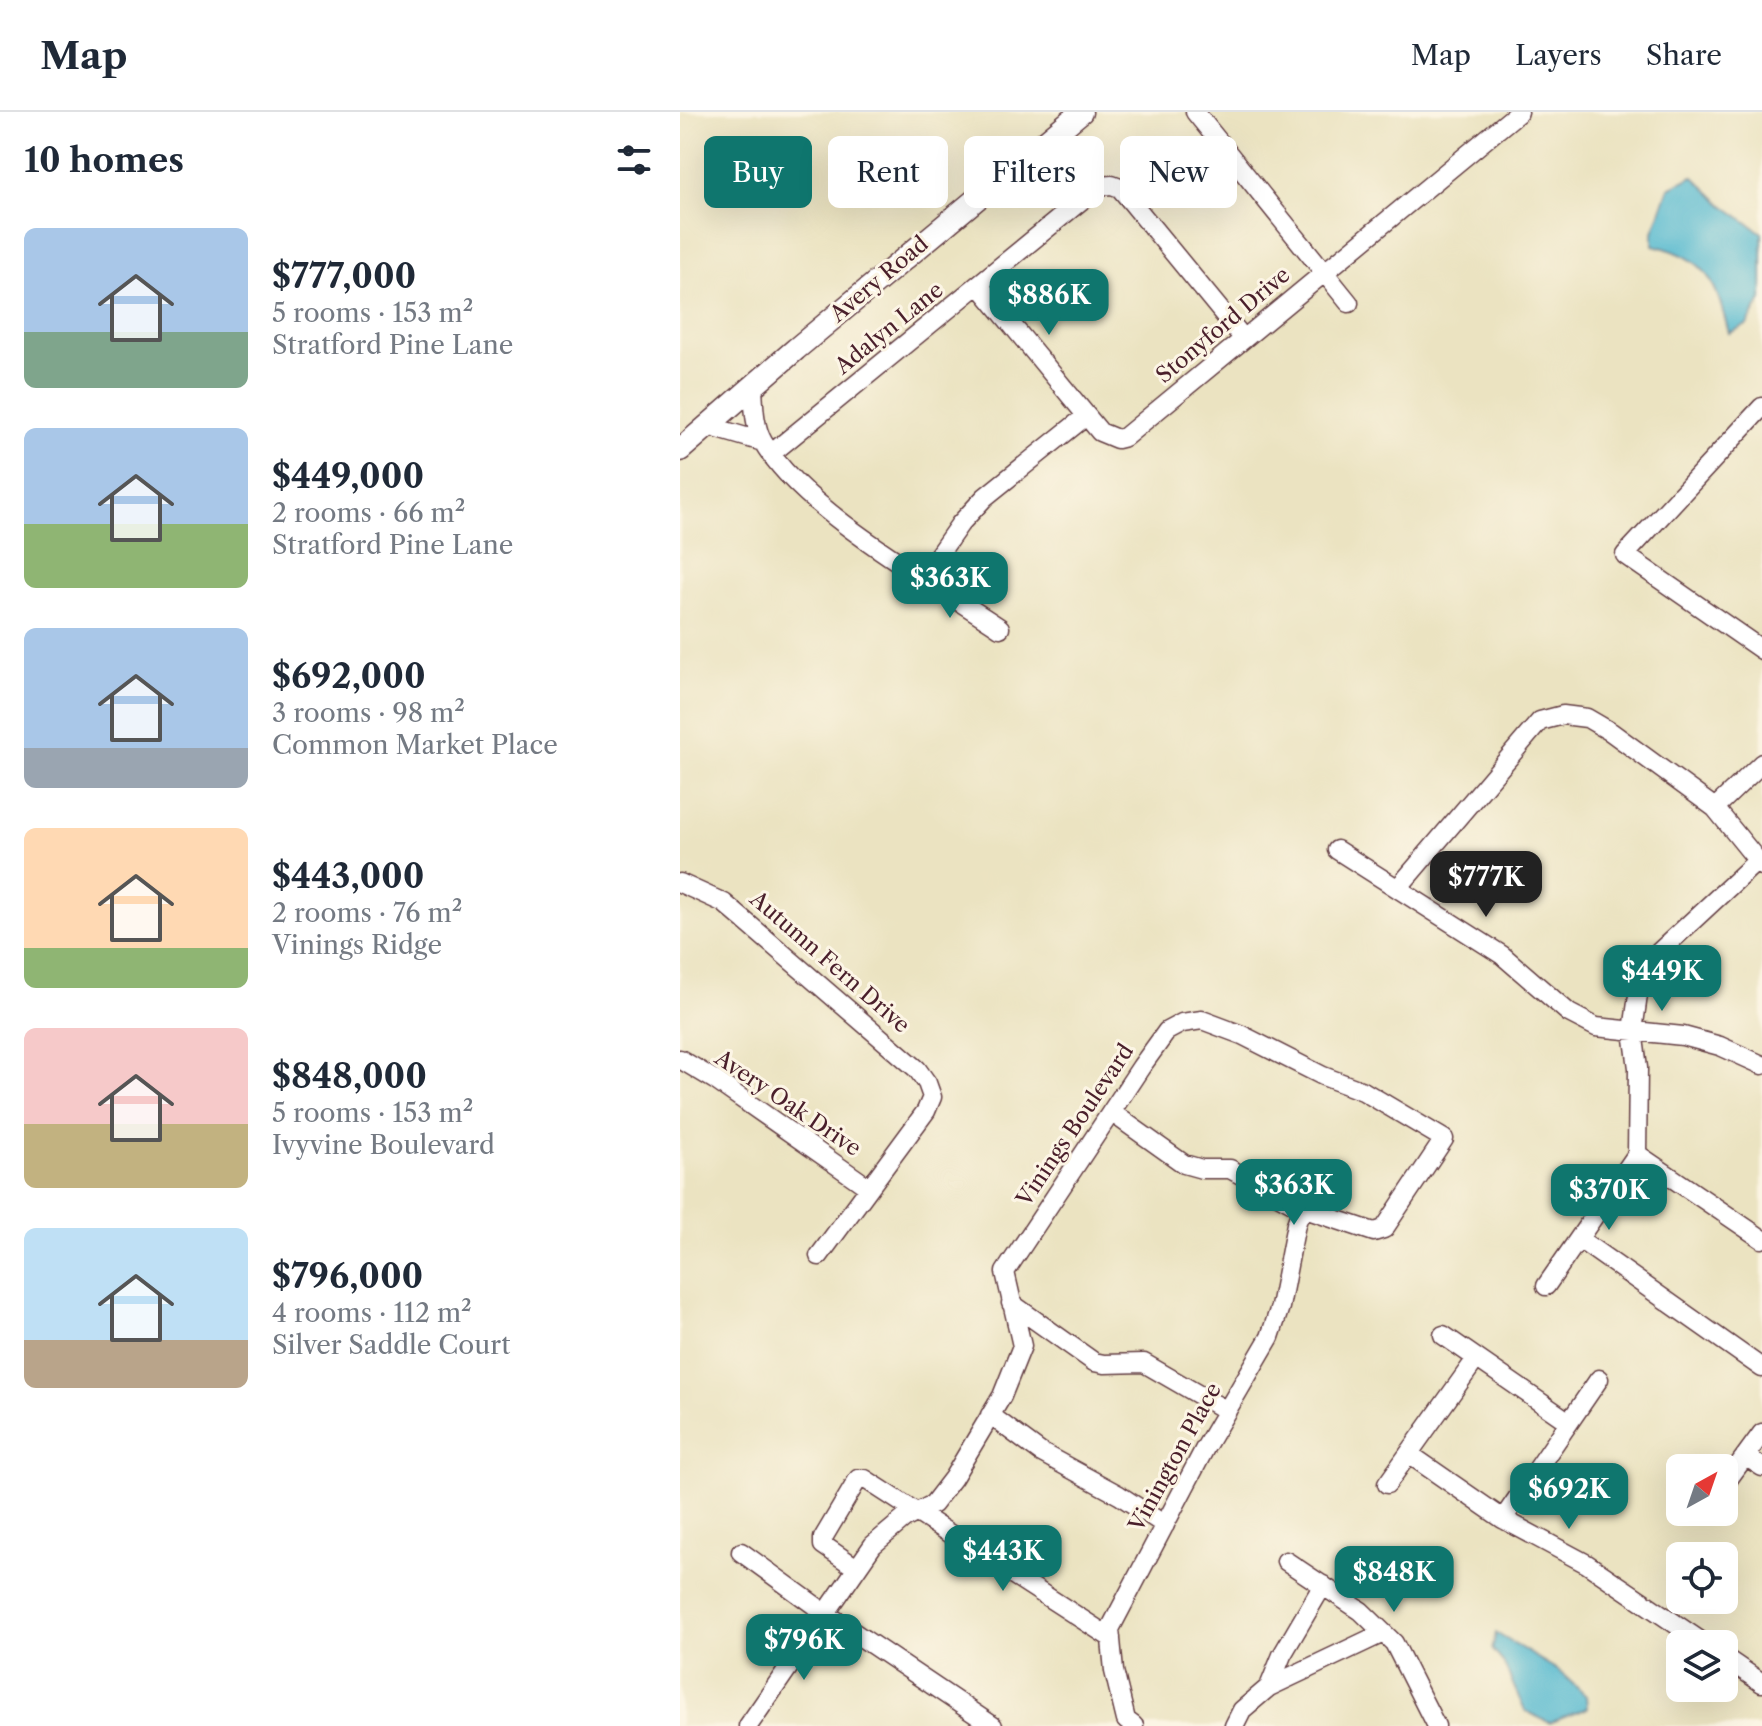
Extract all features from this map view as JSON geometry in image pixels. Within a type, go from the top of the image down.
[{"type":"main road","name":"Avery Road","points":[[680,450],[1081,112]]},
{"type":"street","points":[[1195,112],[1349,303]]},
{"type":"street","name":"Stonyford Drive","points":[[979,285],[1086,416],[1107,437],[1125,437],[1519,112]]},
{"type":"street","name":"Adalyn Lane","points":[[768,447],[979,285],[1099,186],[1120,188],[1244,339]]},
{"type":"street","points":[[753,388],[757,427],[768,447],[808,494],[1000,628]]},
{"type":"street","points":[[1762,407],[1625,555],[1762,650]]},
{"type":"street","points":[[923,577],[960,524],[985,497],[1086,416]]},
{"type":"street","points":[[708,426],[768,447]]},
{"type":"street","points":[[1398,888],[1540,721],[1563,715],[1587,718],[1611,732],[1715,808],[1760,863],[1659,952],[1640,981],[1633,1031],[1638,1068],[1637,1154],[1546,1286]]},
{"type":"street","points":[[1715,808],[1762,763]]},
{"type":"street","points":[[1337,850],[1502,955],[1569,1013],[1596,1027],[1683,1036],[1720,1046],[1762,1065]]},
{"type":"street","name":"Autumn Fern Drive","points":[[680,883],[724,903],[917,1069],[927,1083],[932,1097],[926,1111],[868,1187]]},
{"type":"street","name":"Vinings Boulevard","points":[[748,1726],[873,1545],[904,1519],[933,1504],[953,1478],[1002,1396],[1022,1346],[1005,1272],[1167,1031],[1182,1023],[1202,1020],[1242,1035],[1323,1076],[1363,1091],[1444,1139],[1380,1232],[1302,1208]]},
{"type":"street","name":"Avery Oak Drive","points":[[680,1059],[868,1187]]},
{"type":"street","points":[[1111,1112],[1184,1164],[1202,1169],[1230,1169],[1302,1208]]},
{"type":"street","points":[[1637,1154],[1762,1239]]},
{"type":"street","points":[[819,1256],[868,1187]]},
{"type":"street","name":"Vinington Place","points":[[1134,1726],[1126,1720],[1114,1671],[1110,1629],[1270,1337],[1280,1307],[1302,1208]]},
{"type":"street","points":[[1579,1239],[1762,1368]]},
{"type":"street","points":[[1011,1303],[1094,1362],[1144,1363],[1227,1411]]},
{"type":"street","points":[[1443,1335],[1569,1422]]},
{"type":"street","points":[[1387,1484],[1476,1359]]},
{"type":"street","points":[[1503,1519],[1599,1379]]},
{"type":"street","points":[[990,1415],[1040,1452],[1119,1495],[1165,1525]]},
{"type":"street","points":[[1738,1466],[1762,1433]]},
{"type":"street","points":[[1409,1454],[1503,1519],[1587,1564],[1684,1630]]},
{"type":"street","points":[[1745,1456],[1762,1467]]},
{"type":"street","points":[[855,1567],[823,1545],[823,1538],[858,1479],[865,1479],[1111,1638]]},
{"type":"street","points":[[741,1552],[825,1613],[993,1726]]},
{"type":"street","points":[[1286,1561],[1361,1611],[1394,1643],[1436,1726]]},
{"type":"street","points":[[1269,1687],[1282,1655],[1323,1585]]},
{"type":"street","points":[[1234,1726],[1242,1710],[1269,1687],[1383,1633]]},
{"type":"street","points":[[1738,1667],[1762,1683]]},
{"type":"water","points":[[1693,176],[1722,204],[1762,233],[1762,300],[1747,325],[1729,333],[1714,286],[1707,275],[1687,257],[1653,245],[1653,232],[1669,188]]},
{"type":"water","points":[[1496,1633],[1559,1671],[1586,1696],[1587,1708],[1550,1723],[1525,1711],[1503,1662],[1492,1649]]}]
